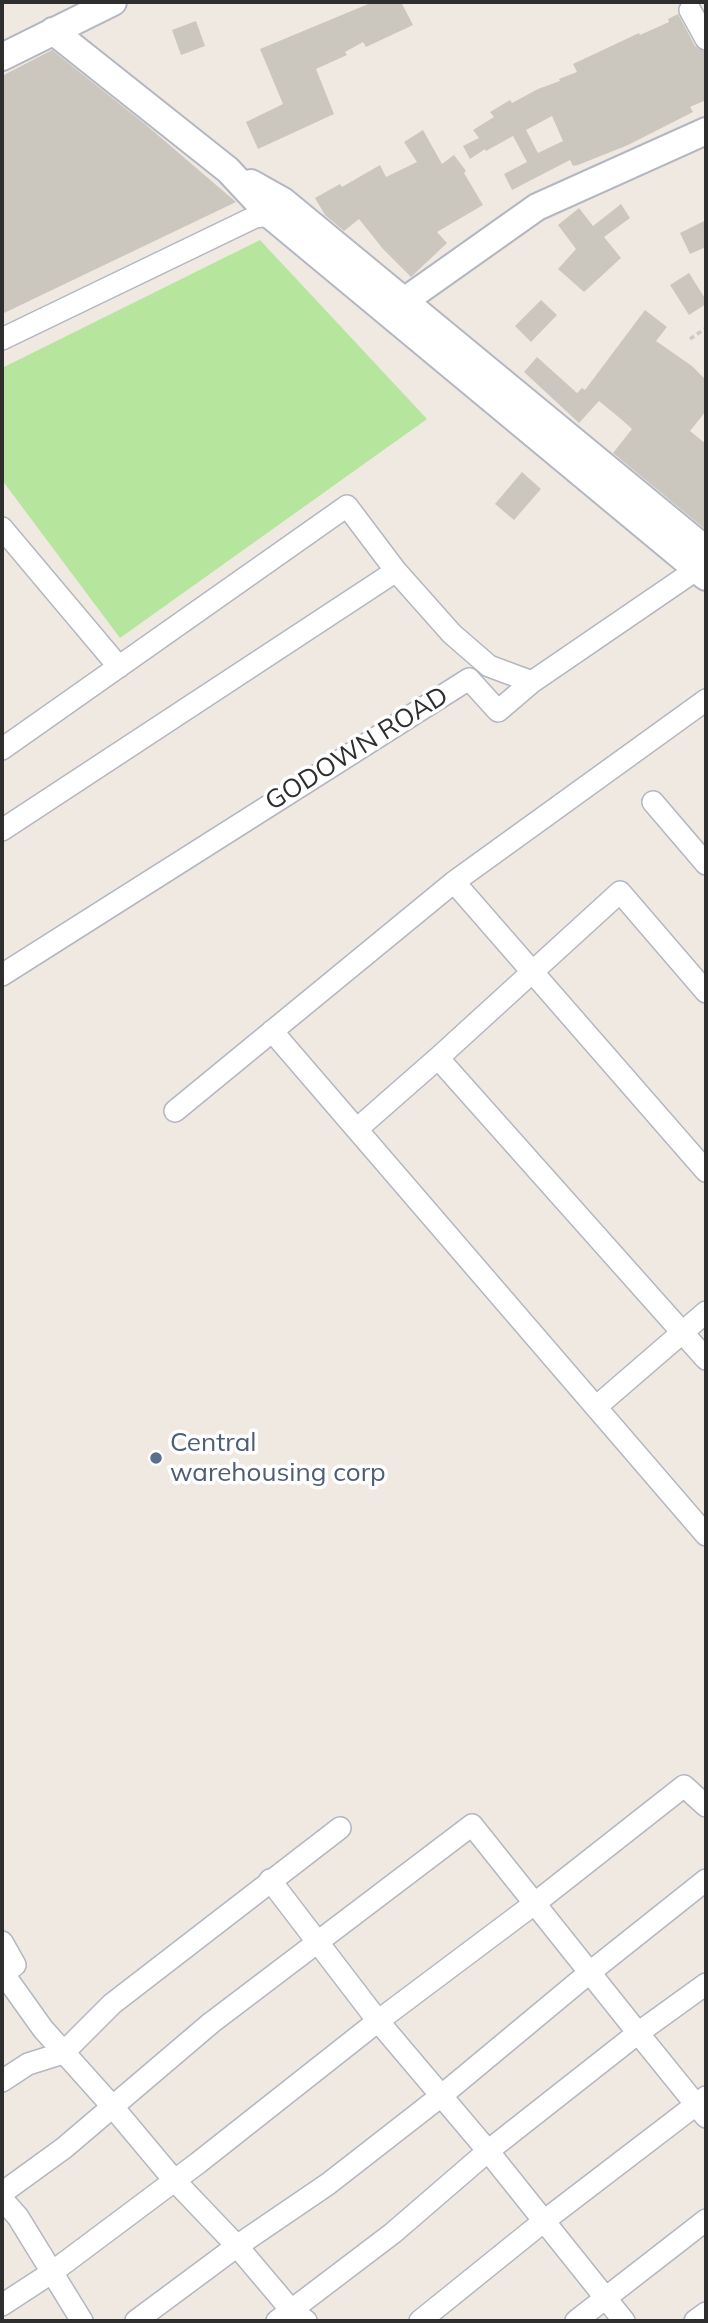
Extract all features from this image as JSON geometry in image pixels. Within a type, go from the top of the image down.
[{"type":"street","points":[[2,57],[113,2]]},
{"type":"street","points":[[690,10],[706,39]]},
{"type":"street","points":[[53,31],[228,170],[271,215],[396,307]]},
{"type":"street","points":[[396,307],[537,208],[706,131]]},
{"type":"street","points":[[228,170],[283,201],[396,307],[704,565]]},
{"type":"street","points":[[2,339],[255,217],[271,215]]},
{"type":"street","points":[[2,749],[347,506],[396,571],[452,635],[489,666],[532,682]]},
{"type":"street","points":[[2,528],[119,667]]},
{"type":"street","name":"GODOWN ROAD","points":[[2,975],[469,679],[498,711],[532,682],[704,565]]},
{"type":"street","points":[[2,830],[396,571]]},
{"type":"street","points":[[175,1111],[454,882],[706,700]]},
{"type":"street","points":[[653,802],[706,864]]},
{"type":"street","points":[[454,882],[706,1171]]},
{"type":"street","points":[[357,1129],[620,892],[706,992]]},
{"type":"street","points":[[272,1031],[706,1535]]},
{"type":"street","points":[[438,1058],[706,1359]]},
{"type":"street","points":[[596,1407],[706,1312]]},
{"type":"street","points":[[2,2305],[51,2273],[198,2163],[684,1786],[706,1806]]},
{"type":"street","points":[[82,2321],[18,2217],[4,2187],[64,2148],[211,2024],[472,1825],[638,2033],[703,2106],[544,2221],[421,2321]]},
{"type":"street","points":[[2,2081],[28,2064],[63,2053],[112,2004],[340,1828]]},
{"type":"street","points":[[270,1880],[378,2021],[488,2151],[624,2321]]},
{"type":"street","points":[[136,2321],[237,2246],[328,2184],[441,2096],[706,1880]]},
{"type":"street","points":[[2,1942],[15,1965],[2,1973],[63,2053],[174,2180],[237,2246],[292,2318],[488,2151],[638,2033],[706,1984]]},
{"type":"street","points":[[576,2321],[706,2220]]},
{"type":"street","points":[[695,2321],[706,2313]]},
{"type":"path","points":[[690,339],[706,328]]},
{"type":"green space","points":[[260,240],[427,419],[120,638],[2,480],[2,368]]},
{"type":"building","points":[[373,2],[401,2],[413,25],[366,47],[363,42],[345,52],[347,55],[316,69],[334,114],[258,149],[246,122],[283,104],[260,49]]},
{"type":"building","points":[[678,14],[695,46],[706,52],[706,100],[690,107],[693,112],[628,145],[578,165],[573,166],[570,160],[512,190],[504,174],[527,162],[513,136],[470,159],[463,146],[479,138],[473,130],[494,117],[490,112],[510,100],[512,103],[560,81],[559,79],[577,72],[573,64],[669,22],[668,19]],"holes":[[[552,116],[563,141],[538,153],[526,130]]]},
{"type":"building","points":[[196,21],[205,46],[181,55],[172,30]]},
{"type":"building","points":[[52,50],[145,124],[236,202],[2,314],[2,76]]},
{"type":"building","points":[[423,130],[442,164],[454,155],[466,171],[464,173],[483,205],[437,232],[447,243],[411,277],[383,249],[359,219],[344,231],[325,215],[315,198],[340,184],[342,187],[380,165],[386,177],[417,162],[404,142]]},
{"type":"building","points":[[621,204],[630,218],[604,237],[621,258],[584,292],[558,269],[576,249],[558,225],[579,208],[593,226]]},
{"type":"building","points":[[706,220],[706,247],[690,254],[680,233]]},
{"type":"building","points":[[689,273],[706,304],[689,315],[670,285]]},
{"type":"building","points":[[541,300],[557,315],[531,342],[515,326]]},
{"type":"building","points":[[645,310],[667,327],[656,341],[692,366],[706,380],[706,411],[690,431],[706,444],[706,530],[613,453],[632,429],[622,420],[599,401],[579,423],[524,372],[537,357],[577,393],[582,388],[585,390]]},
{"type":"building","points":[[522,472],[541,489],[514,520],[495,504]]},
{"type":"place","name":"Central warehousing corp","points":[[156,1458]]}]
